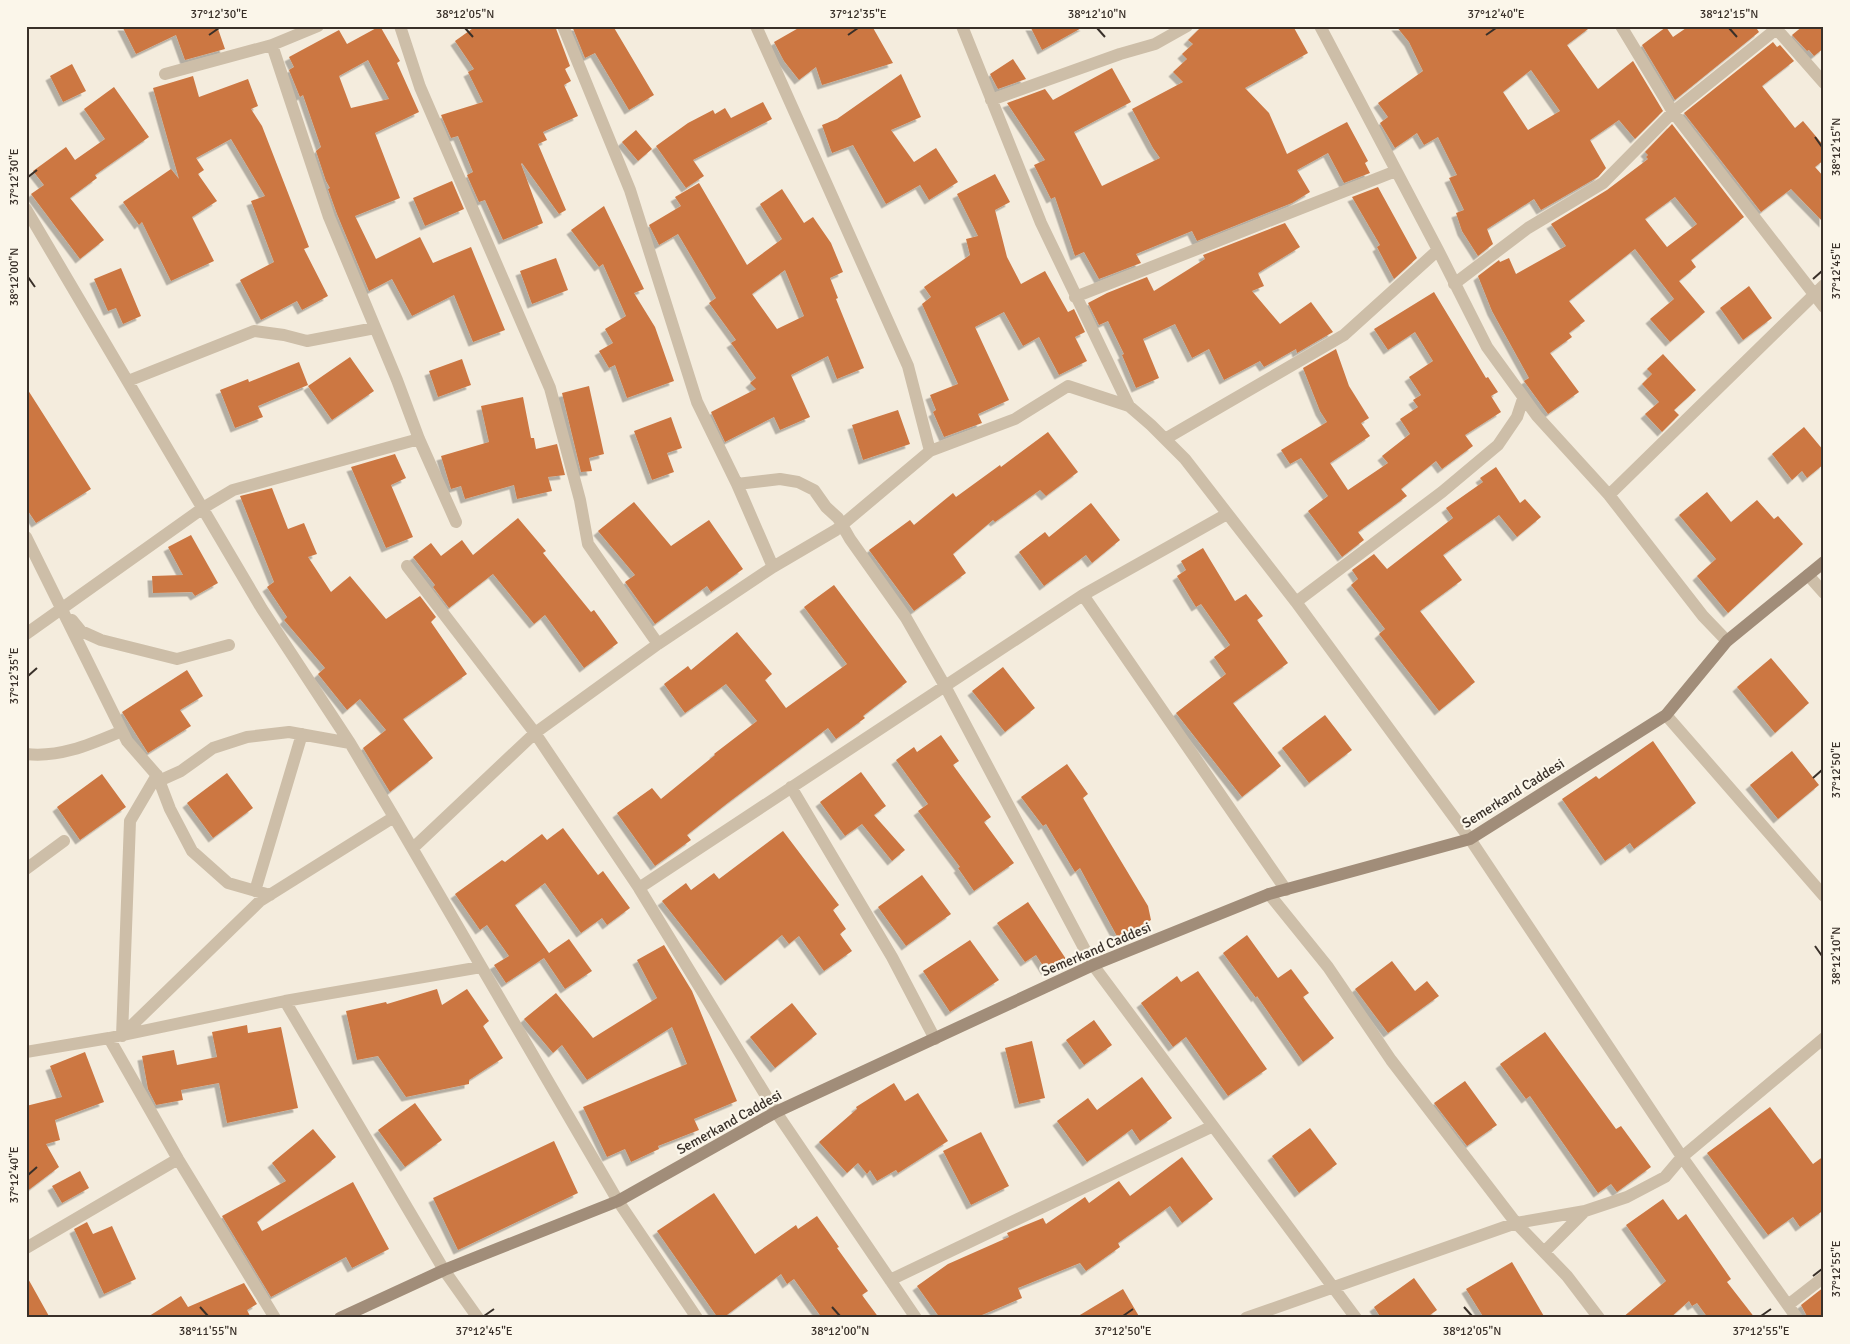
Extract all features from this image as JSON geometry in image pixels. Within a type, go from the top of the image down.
[{"type":"street","points":[[166,74],[272,45],[318,26]]},
{"type":"street","points":[[400,26],[420,87],[550,388],[580,500],[588,544],[658,644]]},
{"type":"street","points":[[563,26],[630,190],[696,402],[737,484],[773,567]]},
{"type":"street","points":[[756,26],[908,366],[930,451]]},
{"type":"street","points":[[962,26],[1041,223],[1128,406],[1185,459],[1296,602],[1470,840],[1682,1157],[1797,1318]]},
{"type":"street","points":[[991,100],[1120,54],[1155,44],[1187,26]]},
{"type":"street","points":[[1320,26],[1487,347],[1537,416],[1609,495],[1703,616],[1727,641]]},
{"type":"street","points":[[1621,26],[1672,112],[1824,307]]},
{"type":"street","points":[[1454,284],[1528,228],[1603,183],[1672,112],[1777,27],[1824,83]]},
{"type":"street","points":[[272,45],[329,217],[419,439],[456,522]]},
{"type":"street","points":[[1075,297],[1396,171]]},
{"type":"street","points":[[26,208],[262,609],[350,743],[413,848],[618,1201],[698,1318]]},
{"type":"street","points":[[1165,439],[1344,335],[1438,250]]},
{"type":"street","points":[[1609,495],[1824,285]]},
{"type":"street","points":[[128,381],[254,331],[284,335],[307,341],[375,328]]},
{"type":"street","points":[[413,848],[535,732],[658,644],[773,567],[836,530],[930,451],[1015,419],[1068,386],[1128,406]]},
{"type":"street","points":[[1296,602],[1442,492],[1498,445],[1517,417],[1523,398]]},
{"type":"street","points":[[26,634],[203,508],[233,490],[419,439]]},
{"type":"street","points":[[737,484],[780,479],[798,482],[814,490],[826,507],[838,518],[906,618],[1093,965],[1356,1318]]},
{"type":"street","points":[[639,888],[1083,595],[1227,514]]},
{"type":"street","points":[[26,537],[127,741],[161,780],[181,771],[213,748],[246,737],[289,732],[350,743]]},
{"type":"street","name":"Semerkand Caddesi","points":[[340,1318],[444,1270],[618,1201],[776,1112],[1093,965],[1269,894],[1470,840],[1666,715],[1727,641],[1824,562]]},
{"type":"street","points":[[407,566],[535,732],[639,888],[776,1112],[916,1318]]},
{"type":"street","points":[[1808,575],[1824,593]]},
{"type":"street","points":[[1083,595],[1286,890]]},
{"type":"street","points":[[62,609],[81,630],[101,640],[177,659],[229,645]]},
{"type":"street","points":[[1666,715],[1824,896]]},
{"type":"street","points":[[26,754],[38,755],[80,749],[122,731]]},
{"type":"street","points":[[256,891],[302,734]]},
{"type":"street","points":[[156,775],[170,809],[192,851],[228,883],[270,895]]},
{"type":"street","points":[[156,775],[130,821],[118,1036],[178,1159],[275,1318]]},
{"type":"street","points":[[791,787],[892,957],[935,1039]]},
{"type":"street","points":[[118,1036],[260,901],[394,817]]},
{"type":"street","points":[[26,869],[64,841]]},
{"type":"street","points":[[1269,894],[1328,967],[1391,1060],[1516,1223],[1567,1276],[1599,1318]]},
{"type":"street","points":[[26,1052],[118,1036],[285,1001],[481,967]]},
{"type":"street","points":[[285,1001],[444,1270],[478,1318]]},
{"type":"street","points":[[1246,1318],[1516,1223],[1585,1211],[1627,1197],[1665,1176],[1682,1157],[1824,1038]]},
{"type":"street","points":[[890,1280],[1213,1126]]},
{"type":"street","points":[[26,1248],[178,1159]]},
{"type":"street","points":[[1544,1252],[1585,1211]]},
{"type":"street","points":[[1788,1305],[1824,1276]]},
{"type":"building","points":[[122,26],[217,26],[225,49],[185,60],[176,35],[136,54]]},
{"type":"building","points":[[380,26],[400,61],[397,63],[419,112],[375,133],[400,198],[355,216],[376,259],[420,237],[433,263],[471,247],[505,330],[473,342],[454,295],[412,316],[392,279],[369,291],[328,189],[330,188],[316,151],[321,147],[303,95],[300,97],[289,70],[294,67],[289,57],[339,30],[347,44]],"holes":[[[368,60],[389,99],[351,108],[339,76]]]},
{"type":"building","points":[[476,26],[555,26],[570,66],[565,69],[571,81],[564,85],[578,116],[543,132],[547,140],[538,144],[566,210],[559,214],[522,163],[543,223],[503,240],[485,200],[479,202],[467,175],[473,172],[458,136],[451,138],[441,115],[483,102],[468,72],[474,69],[455,41]]},
{"type":"building","points":[[572,26],[613,26],[654,95],[629,110],[595,53],[585,58]]},
{"type":"building","points":[[802,26],[872,26],[893,63],[822,85],[816,67],[799,80],[784,61],[774,42]]},
{"type":"building","points":[[1030,26],[1085,26],[1042,50]]},
{"type":"building","points":[[1202,26],[1293,26],[1308,53],[1245,88],[1269,113],[1287,154],[1347,122],[1368,161],[1365,163],[1370,173],[1344,183],[1328,153],[1297,170],[1310,192],[1292,203],[1197,241],[1192,231],[1136,254],[1141,263],[1099,279],[1084,252],[1075,256],[1055,197],[1051,199],[1034,165],[1045,160],[1007,103],[1045,89],[1053,100],[1112,68],[1131,102],[1074,132],[1102,186],[1160,158],[1132,109],[1183,82],[1173,72],[1187,59],[1182,54],[1193,44],[1188,40]]},
{"type":"building","points":[[1396,26],[1592,26],[1567,45],[1598,89],[1633,61],[1663,111],[1635,139],[1619,120],[1590,140],[1606,168],[1598,177],[1541,210],[1534,199],[1487,229],[1493,244],[1478,256],[1462,231],[1456,213],[1464,210],[1449,178],[1457,175],[1438,137],[1424,145],[1417,133],[1395,148],[1380,123],[1388,117],[1378,103],[1423,71],[1409,42]],"holes":[[[1531,70],[1560,111],[1528,130],[1503,92]]]},
{"type":"building","points":[[1689,26],[1755,26],[1759,32],[1675,100],[1642,45],[1666,27],[1673,37]]},
{"type":"building","points":[[1803,26],[1824,26],[1824,48],[1814,56],[1792,35]]},
{"type":"building","points":[[1773,42],[1777,47],[1780,45],[1794,61],[1762,86],[1795,128],[1803,121],[1824,146],[1824,160],[1815,167],[1824,177],[1824,223],[1791,189],[1761,212],[1684,113]]},
{"type":"building","points":[[1013,59],[1026,79],[998,89],[990,74]]},
{"type":"building","points":[[72,64],[86,91],[63,102],[50,76]]},
{"type":"building","points":[[901,74],[921,117],[891,130],[914,162],[936,148],[958,182],[929,200],[920,185],[886,204],[853,145],[832,153],[822,125],[837,119]]},
{"type":"building","points":[[193,76],[199,97],[248,79],[258,106],[251,109],[262,126],[309,247],[304,249],[328,296],[302,310],[297,301],[261,320],[240,280],[274,262],[251,201],[265,196],[231,139],[196,158],[204,170],[198,174],[217,201],[192,217],[214,261],[171,281],[142,222],[139,225],[123,202],[171,169],[179,179],[153,88]]},
{"type":"building","points":[[114,87],[149,137],[95,175],[97,178],[70,198],[104,240],[80,259],[31,194],[44,185],[33,171],[66,147],[75,160],[105,139],[84,109]]},
{"type":"building","points":[[763,102],[772,119],[693,160],[704,176],[686,188],[656,146],[688,123],[713,110],[715,114],[725,108],[731,118]]},
{"type":"building","points":[[1672,124],[1744,217],[1691,260],[1696,267],[1679,281],[1705,312],[1670,342],[1650,319],[1674,299],[1635,249],[1569,301],[1585,321],[1569,333],[1572,337],[1550,353],[1579,392],[1548,414],[1524,381],[1529,378],[1492,311],[1478,276],[1499,260],[1500,262],[1509,258],[1516,274],[1566,246],[1551,224],[1607,190],[1648,159],[1646,157],[1648,155],[1645,152]],"holes":[[[1675,197],[1697,224],[1667,247],[1645,219]]]},
{"type":"building","points":[[636,130],[652,149],[638,161],[622,142]]},
{"type":"building","points":[[995,174],[1010,202],[995,210],[1007,257],[1021,284],[1045,271],[1068,312],[1074,309],[1085,332],[1075,337],[1087,361],[1059,375],[1039,337],[1023,346],[1004,312],[975,327],[1009,400],[978,414],[982,423],[944,437],[933,412],[936,410],[930,395],[958,384],[922,304],[931,297],[924,287],[970,255],[966,239],[978,236],[957,194]]},
{"type":"building","points":[[452,181],[464,209],[425,226],[413,198]]},
{"type":"building","points":[[699,183],[747,265],[782,239],[760,204],[782,189],[804,223],[813,217],[831,243],[843,272],[830,278],[838,298],[836,299],[864,368],[837,379],[828,356],[791,375],[810,417],[780,430],[774,417],[725,442],[711,412],[756,389],[750,383],[756,378],[731,343],[736,340],[709,303],[716,298],[678,234],[659,245],[649,225],[681,206],[675,197]],"holes":[[[785,270],[804,316],[777,329],[752,294]]]},
{"type":"building","points":[[1378,187],[1417,258],[1394,279],[1377,247],[1380,245],[1352,197]]},
{"type":"building","points":[[604,206],[644,289],[634,293],[655,327],[674,381],[627,398],[615,365],[609,368],[599,351],[613,343],[605,329],[626,316],[603,264],[599,267],[571,230]]},
{"type":"building","points":[[1285,223],[1300,247],[1258,273],[1264,286],[1252,291],[1280,324],[1311,302],[1333,332],[1297,353],[1296,349],[1264,367],[1260,361],[1224,380],[1209,349],[1192,358],[1175,324],[1143,339],[1159,378],[1136,388],[1122,355],[1124,354],[1108,321],[1099,325],[1088,303],[1147,277],[1154,291],[1205,259],[1203,255]]},
{"type":"building","points":[[556,258],[568,290],[532,304],[520,271]]},
{"type":"building","points":[[121,268],[141,316],[123,324],[116,308],[108,311],[94,279]]},
{"type":"building","points":[[1749,286],[1772,318],[1743,340],[1720,308]]},
{"type":"building","points":[[1434,292],[1486,378],[1488,377],[1498,392],[1491,396],[1501,412],[1465,435],[1473,446],[1442,469],[1436,461],[1401,489],[1407,496],[1358,532],[1364,540],[1342,557],[1308,511],[1328,496],[1301,458],[1290,464],[1281,450],[1327,422],[1320,411],[1303,368],[1336,349],[1349,386],[1369,418],[1361,423],[1370,436],[1330,463],[1348,490],[1388,463],[1382,456],[1410,434],[1400,419],[1418,407],[1413,400],[1421,395],[1409,377],[1433,361],[1415,332],[1388,350],[1374,329]]},
{"type":"building","points":[[1663,354],[1696,390],[1674,410],[1679,415],[1662,432],[1645,414],[1659,402],[1642,384],[1652,374],[1647,369]]},
{"type":"building","points":[[350,357],[374,391],[332,420],[308,386]]},
{"type":"building","points":[[462,359],[471,385],[438,397],[429,371]]},
{"type":"building","points":[[299,362],[308,385],[258,406],[263,417],[235,428],[220,390],[248,379],[249,382]]},
{"type":"building","points":[[589,386],[604,454],[589,458],[592,471],[581,472],[562,393]]},
{"type":"building","points":[[26,387],[91,489],[36,523],[26,508]]},
{"type":"building","points":[[523,397],[531,438],[534,438],[536,449],[557,444],[565,475],[548,477],[552,491],[517,499],[514,485],[465,499],[461,486],[451,489],[441,456],[489,442],[481,406]]},
{"type":"building","points":[[898,410],[910,444],[863,460],[852,425]]},
{"type":"building","points":[[671,417],[682,448],[667,453],[674,472],[652,480],[634,431]]},
{"type":"building","points":[[1804,427],[1824,451],[1824,464],[1807,478],[1802,471],[1792,480],[1772,454]]},
{"type":"building","points":[[1048,432],[1078,472],[1046,496],[1040,490],[995,522],[993,520],[953,554],[966,573],[914,611],[869,550],[910,520],[914,525],[953,493],[956,497]]},
{"type":"building","points":[[395,454],[406,478],[391,485],[413,537],[386,548],[351,467]]},
{"type":"building","points":[[1496,467],[1520,503],[1525,499],[1541,517],[1517,537],[1499,515],[1443,555],[1462,580],[1420,611],[1475,682],[1439,711],[1379,634],[1385,629],[1351,585],[1358,579],[1352,570],[1374,554],[1387,569],[1453,518],[1446,508],[1483,482],[1480,478]]},
{"type":"building","points":[[272,488],[288,529],[304,523],[317,554],[308,557],[331,592],[350,576],[386,619],[420,596],[436,617],[431,622],[467,674],[403,719],[433,758],[390,792],[363,748],[386,730],[360,699],[347,710],[318,674],[325,668],[284,620],[287,617],[267,587],[274,582],[240,496]]},
{"type":"building","points":[[1707,492],[1731,522],[1757,500],[1774,519],[1778,516],[1803,544],[1728,613],[1697,576],[1716,559],[1679,515]]},
{"type":"building","points":[[634,502],[671,546],[709,520],[743,569],[711,592],[707,586],[655,624],[625,582],[635,575],[598,531]]},
{"type":"building","points":[[1091,503],[1120,540],[1092,563],[1086,555],[1044,586],[1019,552],[1045,532],[1049,537]]},
{"type":"building","points":[[518,518],[546,551],[543,553],[591,612],[594,610],[618,643],[584,668],[545,615],[534,624],[493,574],[449,608],[433,587],[435,585],[413,557],[431,543],[441,556],[462,540],[473,555]]},
{"type":"building","points":[[191,535],[218,583],[195,596],[192,592],[153,593],[152,576],[183,575],[168,547]]},
{"type":"building","points":[[1203,548],[1235,601],[1246,594],[1263,616],[1257,620],[1288,663],[1233,703],[1281,766],[1242,797],[1176,713],[1226,674],[1214,657],[1230,645],[1201,604],[1196,607],[1177,576],[1186,570],[1181,561]]},
{"type":"building","points":[[834,585],[907,682],[863,716],[865,718],[836,739],[828,728],[687,835],[691,840],[655,866],[617,813],[652,788],[661,799],[714,754],[757,721],[726,684],[685,713],[664,684],[688,666],[691,670],[737,632],[772,674],[765,680],[786,708],[847,664],[804,607]]},
{"type":"building","points":[[1771,658],[1809,703],[1775,733],[1737,687]]},
{"type":"building","points":[[1003,667],[1035,708],[1005,732],[972,691]]},
{"type":"building","points":[[187,670],[203,696],[180,710],[191,726],[148,753],[122,712]]},
{"type":"building","points":[[1325,715],[1352,750],[1309,783],[1282,748]]},
{"type":"building","points":[[941,735],[959,761],[953,765],[991,817],[984,822],[1014,863],[974,891],[958,868],[960,867],[918,811],[928,804],[896,760],[914,747],[917,752]]},
{"type":"building","points":[[1653,741],[1696,803],[1634,849],[1630,843],[1605,861],[1562,799],[1596,776],[1599,779]]},
{"type":"building","points":[[1792,751],[1819,785],[1778,819],[1750,785]]},
{"type":"building","points":[[1067,764],[1088,794],[1083,798],[1148,906],[1151,920],[1118,938],[1080,868],[1075,872],[1046,824],[1043,826],[1021,797]]},
{"type":"building","points":[[861,772],[886,806],[874,815],[905,850],[892,861],[862,824],[845,836],[820,802]]},
{"type":"building","points":[[227,773],[253,808],[213,838],[187,803]]},
{"type":"building","points":[[102,774],[126,807],[80,840],[57,807]]},
{"type":"building","points":[[563,828],[598,875],[603,871],[630,908],[607,925],[602,918],[581,933],[545,883],[515,905],[549,953],[569,939],[592,971],[565,989],[544,958],[506,983],[494,965],[509,956],[487,925],[480,930],[455,894],[502,860],[505,862],[542,834],[547,840]]},
{"type":"building","points":[[783,831],[839,905],[833,910],[846,929],[840,934],[852,951],[824,971],[799,936],[789,944],[782,935],[725,981],[662,901],[686,883],[691,890],[714,873],[719,879]]},
{"type":"building","points":[[922,875],[951,914],[906,946],[878,907]]},
{"type":"building","points":[[1028,902],[1066,959],[1047,972],[1036,955],[1025,962],[997,923]]},
{"type":"building","points":[[1247,935],[1278,978],[1291,969],[1309,993],[1303,997],[1334,1038],[1303,1062],[1257,996],[1256,998],[1223,953]]},
{"type":"building","points":[[970,940],[999,980],[950,1012],[923,971]]},
{"type":"building","points":[[664,945],[692,991],[737,1101],[694,1119],[699,1130],[658,1146],[659,1149],[631,1162],[625,1149],[607,1157],[583,1107],[687,1064],[672,1027],[587,1080],[562,1045],[553,1053],[524,1019],[556,993],[593,1038],[657,998],[637,960]]},
{"type":"building","points":[[1392,961],[1415,991],[1427,981],[1439,996],[1388,1033],[1355,989]]},
{"type":"building","points":[[1198,971],[1267,1069],[1228,1096],[1186,1037],[1173,1047],[1141,1003],[1177,976],[1181,982]]},
{"type":"building","points":[[437,989],[442,1005],[467,989],[489,1021],[483,1026],[503,1058],[469,1080],[469,1084],[406,1097],[378,1056],[357,1060],[346,1011],[386,1002],[387,1004]]},
{"type":"building","points":[[792,1003],[817,1034],[775,1068],[750,1037]]},
{"type":"building","points":[[1094,1020],[1112,1045],[1084,1065],[1066,1040]]},
{"type":"building","points":[[247,1025],[248,1033],[281,1027],[298,1108],[227,1123],[219,1083],[181,1090],[183,1100],[156,1105],[148,1089],[142,1056],[174,1050],[177,1065],[217,1057],[212,1032]]},
{"type":"building","points":[[1545,1032],[1616,1129],[1621,1126],[1651,1167],[1617,1192],[1611,1184],[1598,1193],[1530,1096],[1526,1099],[1500,1064]]},
{"type":"building","points":[[1032,1041],[1045,1098],[1019,1104],[1005,1048]]},
{"type":"building","points":[[85,1052],[104,1102],[55,1120],[60,1140],[46,1144],[59,1167],[26,1192],[26,1106],[62,1097],[50,1066]]},
{"type":"building","points":[[1142,1077],[1172,1118],[1140,1141],[1132,1129],[1087,1162],[1057,1121],[1088,1098],[1097,1110]]},
{"type":"building","points":[[1465,1081],[1497,1125],[1467,1146],[1434,1103]]},
{"type":"building","points":[[894,1083],[905,1101],[918,1093],[948,1141],[898,1173],[896,1170],[877,1181],[870,1170],[867,1174],[858,1163],[847,1173],[819,1142],[857,1109],[856,1107]]},
{"type":"building","points":[[415,1103],[442,1140],[405,1167],[378,1130]]},
{"type":"building","points":[[1770,1107],[1813,1164],[1824,1156],[1824,1210],[1800,1227],[1793,1217],[1768,1235],[1707,1153]]},
{"type":"building","points":[[1310,1128],[1337,1164],[1299,1193],[1272,1156]]},
{"type":"building","points":[[313,1129],[336,1157],[257,1222],[262,1231],[353,1182],[389,1249],[352,1268],[346,1257],[271,1297],[222,1216],[286,1181],[272,1163]]},
{"type":"building","points":[[981,1132],[1009,1186],[971,1205],[943,1151]]},
{"type":"building","points":[[554,1141],[578,1193],[458,1250],[433,1198]]},
{"type":"building","points":[[1182,1157],[1213,1199],[1182,1223],[1170,1206],[1118,1243],[1120,1247],[1086,1271],[1080,1263],[1018,1288],[1022,1298],[975,1318],[940,1318],[917,1286],[948,1264],[1009,1237],[1007,1233],[1043,1218],[1046,1224],[1085,1197],[1089,1203],[1119,1181],[1130,1196]]},
{"type":"building","points":[[80,1171],[89,1188],[62,1203],[52,1186]]},
{"type":"building","points":[[714,1193],[755,1254],[796,1225],[798,1229],[817,1216],[868,1291],[862,1295],[879,1318],[822,1318],[794,1279],[787,1284],[781,1274],[723,1318],[718,1318],[657,1231]]},
{"type":"building","points":[[1663,1199],[1678,1220],[1686,1214],[1731,1279],[1727,1282],[1755,1318],[1708,1318],[1697,1303],[1692,1306],[1689,1301],[1670,1318],[1622,1318],[1666,1281],[1626,1225]]},
{"type":"building","points":[[87,1222],[93,1234],[112,1226],[136,1279],[104,1294],[74,1229]]},
{"type":"building","points":[[1512,1262],[1545,1318],[1484,1318],[1466,1289]]},
{"type":"building","points":[[26,1275],[50,1318],[26,1318]]},
{"type":"building","points":[[1414,1278],[1437,1310],[1426,1318],[1381,1318],[1374,1307]]},
{"type":"building","points":[[244,1283],[257,1304],[247,1310],[251,1318],[146,1318],[181,1296],[188,1307]]},
{"type":"building","points":[[1824,1287],[1824,1318],[1808,1318],[1801,1305]]},
{"type":"building","points":[[1123,1289],[1140,1318],[1075,1318]]}]
